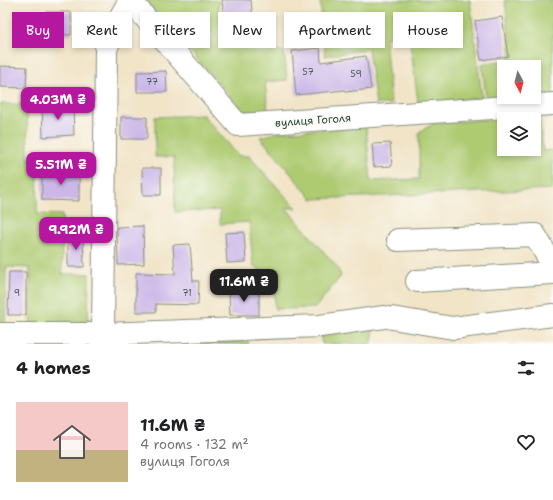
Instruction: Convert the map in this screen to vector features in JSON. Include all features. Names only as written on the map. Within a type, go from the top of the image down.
[{"type":"street","name":"вулиця Гоголя","points":[[103,334],[106,50],[114,28],[130,0],[238,125],[553,104]]},
{"type":"street","points":[[398,240],[535,235],[553,266]]},
{"type":"street","points":[[417,281],[553,273]]},
{"type":"street","points":[[0,334],[103,334],[320,326],[388,317],[453,328],[553,315]]},
{"type":"green space","points":[[145,0],[218,0],[219,12],[218,12],[218,48],[272,48],[284,52],[287,80],[265,82],[268,111],[244,112],[187,48],[210,48],[210,12],[156,12]]},
{"type":"green space","points":[[320,0],[470,0],[482,98],[418,102],[411,48],[463,48],[463,12],[393,12],[393,37],[385,38],[385,12],[321,12]]},
{"type":"green space","points":[[505,0],[552,0],[553,95],[541,96],[541,60],[505,60],[511,59]]},
{"type":"green space","points":[[385,38],[391,104],[376,104],[368,49],[325,56],[324,48],[385,48]]},
{"type":"green space","points":[[497,61],[497,97],[486,98],[482,64]]},
{"type":"green space","points":[[0,104],[27,104],[28,159],[38,159],[37,214],[62,215],[62,274],[89,274],[88,322],[30,323],[30,268],[6,267],[5,323],[0,323]]},
{"type":"green space","points":[[203,115],[239,156],[249,156],[296,208],[286,208],[337,267],[341,276],[315,308],[275,309],[274,280],[253,265],[249,222],[220,224],[220,210],[175,212],[174,157],[155,157],[155,117]]},
{"type":"green space","points":[[497,119],[497,156],[541,156],[541,134],[543,151],[553,150],[553,189],[312,199],[260,137],[280,132],[366,126],[371,181],[419,179],[419,132],[435,123]]},
{"type":"green space","points":[[374,327],[372,344],[322,344],[321,336]]},
{"type":"green space","points":[[248,341],[249,344],[186,344]]},
{"type":"building","points":[[222,0],[251,0],[252,12],[223,12]]},
{"type":"building","points":[[64,12],[71,12],[71,35],[64,35]]},
{"type":"building","points":[[502,17],[508,56],[481,60],[475,21]]},
{"type":"building","points":[[320,48],[321,62],[366,56],[371,89],[296,95],[292,51]]},
{"type":"building","points":[[0,66],[27,67],[26,88],[0,87]]},
{"type":"building","points":[[166,71],[167,92],[137,92],[137,72]]},
{"type":"building","points":[[73,106],[74,135],[43,137],[42,107]]},
{"type":"building","points":[[121,117],[147,117],[147,139],[121,139]]},
{"type":"building","points":[[390,143],[392,166],[374,167],[372,144]]},
{"type":"building","points":[[142,168],[161,168],[161,195],[143,195]]},
{"type":"building","points":[[42,172],[79,172],[79,201],[42,200]]},
{"type":"building","points":[[143,226],[144,264],[118,265],[117,227]]},
{"type":"building","points":[[244,232],[246,262],[227,263],[225,233]]},
{"type":"building","points":[[83,234],[84,267],[68,267],[68,235]]},
{"type":"building","points":[[190,244],[193,281],[199,281],[198,305],[156,304],[156,312],[136,312],[136,273],[175,274],[173,245]]},
{"type":"building","points":[[9,272],[26,272],[26,315],[8,315]]},
{"type":"building","points":[[259,291],[259,315],[230,315],[229,292]]}]
